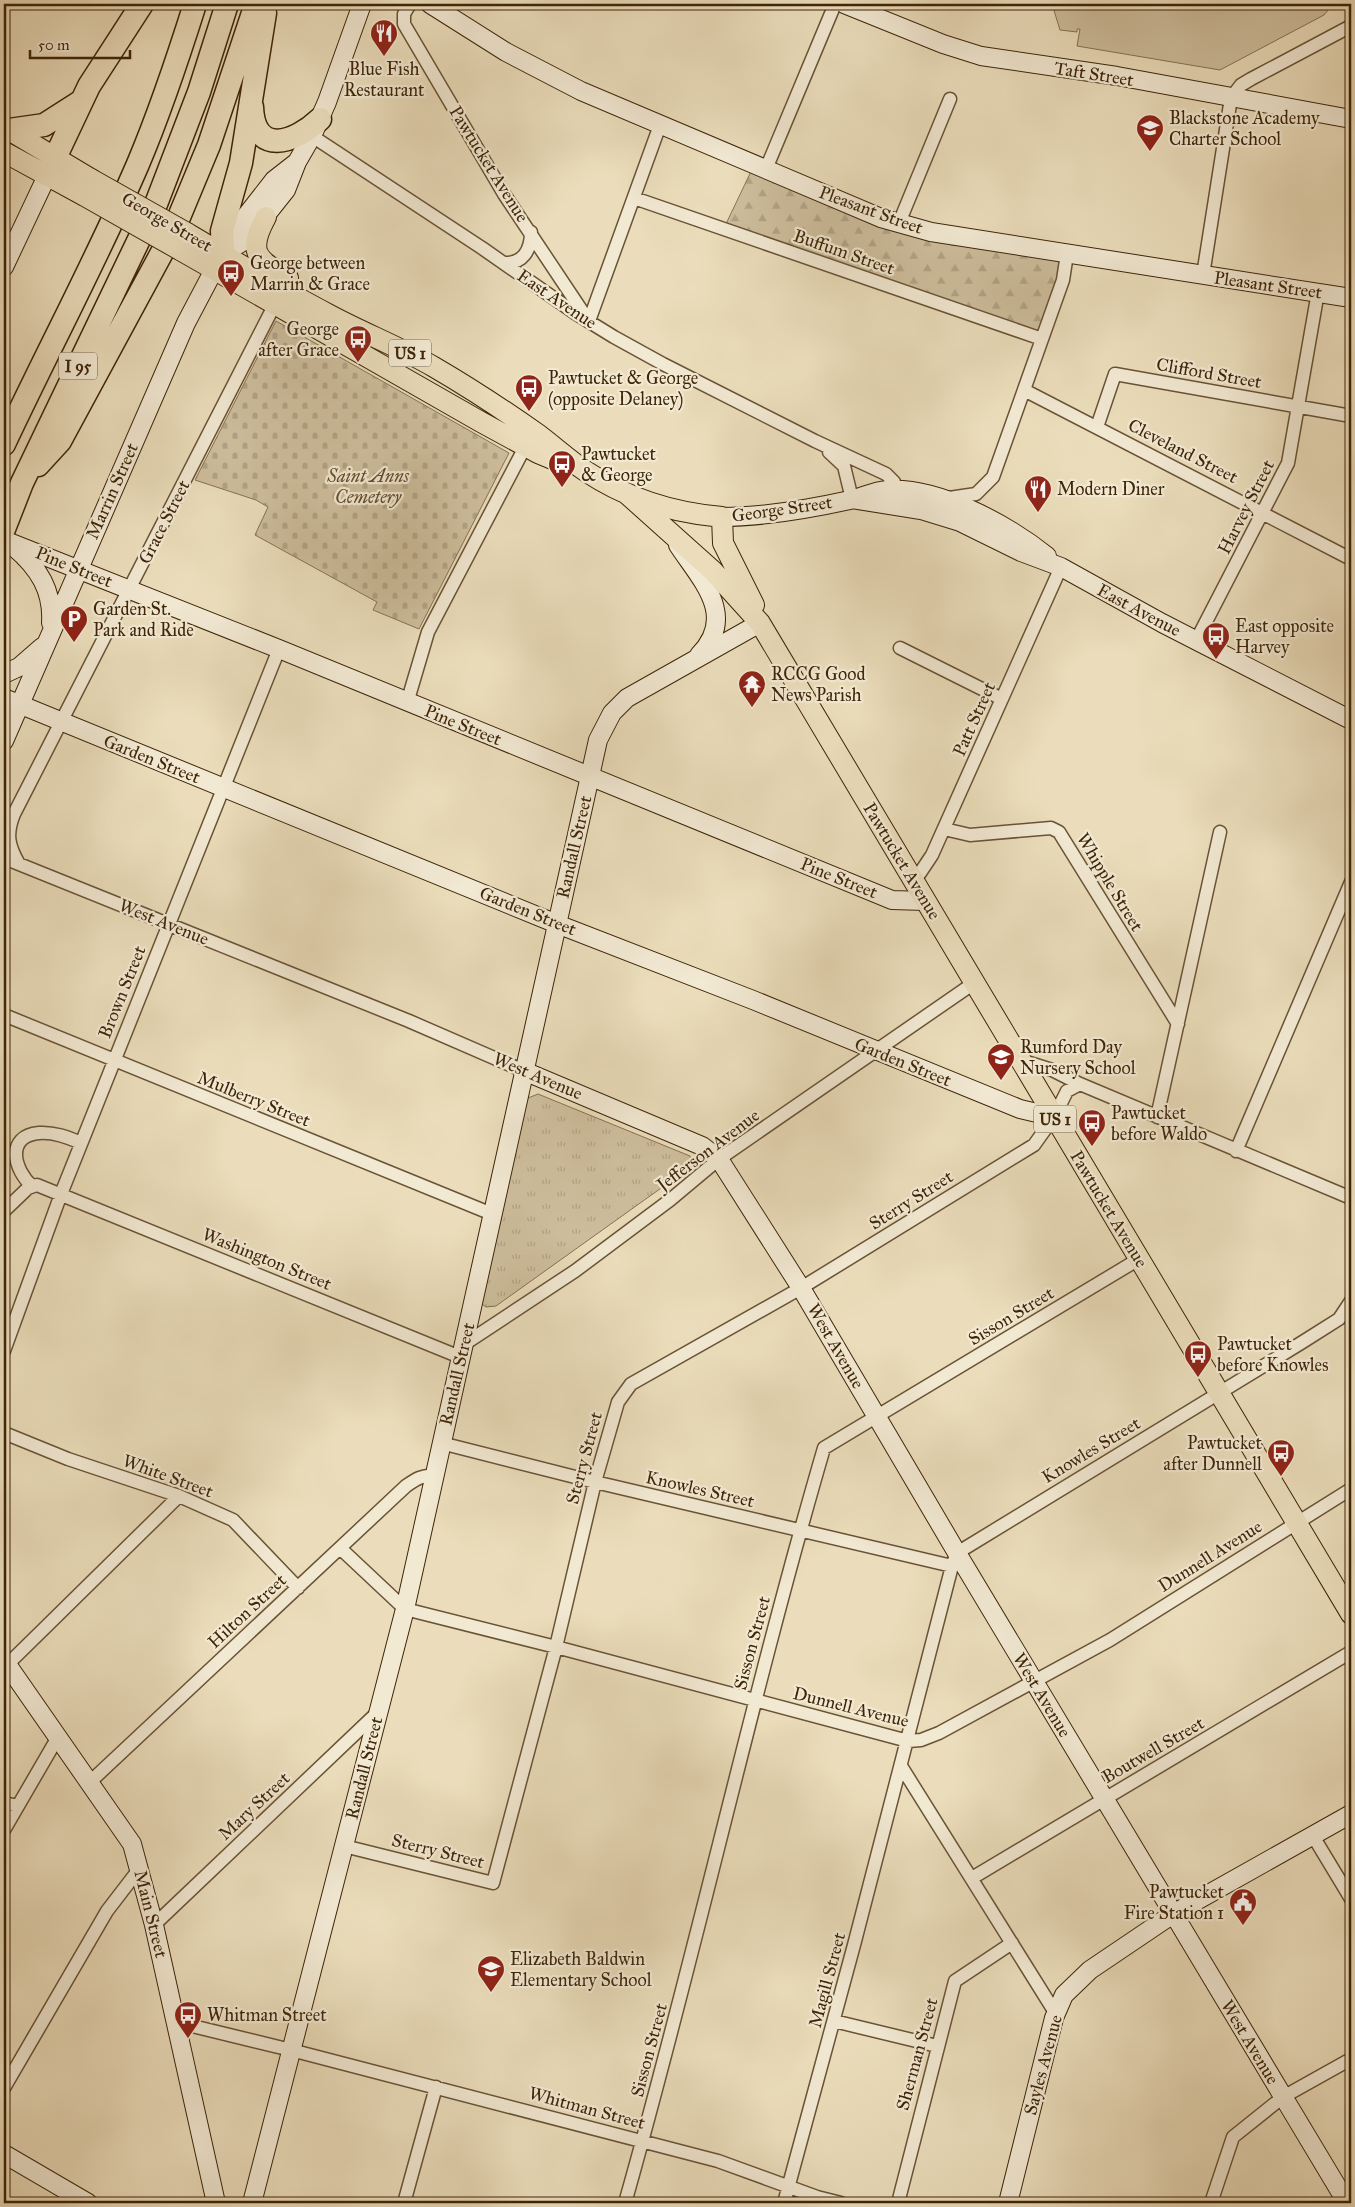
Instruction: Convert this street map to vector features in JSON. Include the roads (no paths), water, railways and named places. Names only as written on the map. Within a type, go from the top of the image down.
[{"type":"highway","points":[[51,167],[81,102],[142,4]]},
{"type":"highway","name":"I 95","points":[[4,444],[82,285],[138,162],[168,86],[195,4]]},
{"type":"highway","name":"I 95","points":[[5,536],[22,483],[156,204],[197,100],[227,4]]},
{"type":"highway","points":[[22,483],[60,441],[160,258],[209,145],[256,4]]},
{"type":"highway","points":[[219,262],[222,231],[238,178],[266,4]]},
{"type":"highway","points":[[252,98],[255,124],[262,135],[282,141],[296,137],[316,127]]},
{"type":"highway","points":[[6,129],[44,125],[81,102]]},
{"type":"main road","name":"George Street","points":[[6,129],[51,167],[219,262],[525,447],[586,471]]},
{"type":"main road","name":"George Street","points":[[4,152],[51,167]]},
{"type":"main road","points":[[266,217],[255,241],[255,247],[262,260],[404,350]]},
{"type":"main road","name":"George Street","points":[[278,297],[336,319],[404,350],[498,407],[586,471],[627,494],[672,510],[722,517]]},
{"type":"main road","name":"Pawtucket Avenue","points":[[627,494],[725,582],[760,623],[1351,1614]]},
{"type":"main road","name":"Pawtucket Avenue","points":[[722,517],[723,542],[728,557],[750,596],[760,623]]},
{"type":"street","points":[[219,262],[247,239],[286,190],[297,162],[316,127],[362,4]]},
{"type":"street","name":"Pawtucket Avenue","points":[[410,4],[404,14],[404,24],[504,194],[531,232],[588,321]]},
{"type":"street","name":"Pleasant Street","points":[[430,4],[506,52],[543,72],[660,125],[866,212],[899,223],[931,232],[1202,276],[1351,295]]},
{"type":"street","points":[[766,169],[835,4]]},
{"type":"street","name":"Taft Street","points":[[844,4],[936,42],[981,56],[1117,76],[1351,119]]},
{"type":"street","points":[[1202,276],[1231,98],[1242,85],[1251,79],[1351,26]]},
{"type":"street","points":[[899,223],[950,100]]},
{"type":"street","points":[[588,321],[660,125]]},
{"type":"street","name":"East Avenue","points":[[316,127],[504,263],[588,321],[650,357],[815,441],[886,474],[894,482],[895,498],[922,492],[960,522],[1021,552],[1061,567],[1196,641],[1351,720]]},
{"type":"street","points":[[219,262],[235,230],[267,188],[284,171],[297,162]]},
{"type":"street","points":[[4,267],[51,167]]},
{"type":"street","name":"Buffum Street","points":[[634,198],[1042,339]]},
{"type":"street","points":[[504,263],[512,263],[522,258],[529,246],[531,232]]},
{"type":"street","points":[[940,506],[976,494],[993,477],[1063,280],[1067,254]]},
{"type":"street","name":"Marrin Street","points":[[4,741],[12,701],[49,638],[178,341],[219,262]]},
{"type":"street","name":"Harvey Street","points":[[1196,641],[1288,463],[1318,292]]},
{"type":"street","name":"Grace Street","points":[[19,864],[12,848],[9,828],[61,721],[278,297]]},
{"type":"street","name":"Clifford Street","points":[[1097,427],[1115,374],[1351,416]]},
{"type":"street","name":"Cleveland Street","points":[[1024,390],[1351,559]]},
{"type":"street","name":"East Avenue","points":[[815,441],[832,453],[844,466],[852,500]]},
{"type":"street","points":[[408,703],[428,632],[525,447]]},
{"type":"street","name":"George Street","points":[[722,517],[750,516],[852,500],[874,492],[895,498]]},
{"type":"street","points":[[668,530],[710,592],[717,613],[715,632],[694,661]]},
{"type":"street","points":[[4,674],[28,660],[49,638],[51,604],[49,593],[40,575],[5,536]]},
{"type":"street","name":"Pine Street","points":[[5,536],[48,557],[279,649],[892,900],[925,901]]},
{"type":"street","name":"Patt Street","points":[[912,879],[920,873],[932,855],[1061,567]]},
{"type":"street","name":"Randall Street","points":[[252,2203],[404,1609],[601,731],[619,705],[638,692],[760,623]]},
{"type":"street","points":[[900,648],[1002,699]]},
{"type":"street","name":"Brown Street","points":[[4,1351],[61,1194],[113,1061],[279,649]]},
{"type":"street","name":"Garden Street","points":[[12,701],[557,924],[754,1000],[1020,1109],[1054,1117]]},
{"type":"street","name":"Whipple Street","points":[[944,829],[970,835],[1051,828],[1059,832],[1178,1024]]},
{"type":"street","points":[[1158,1117],[1220,832]]},
{"type":"street","name":"West Avenue","points":[[4,858],[409,1021],[702,1146],[719,1159],[802,1288],[876,1416],[954,1560],[1034,1681],[1346,2203]]},
{"type":"street","points":[[1236,1150],[1351,882]]},
{"type":"street","name":"Jefferson Avenue","points":[[462,1351],[575,1271],[670,1200],[719,1159],[974,982]]},
{"type":"street","name":"Mulberry Street","points":[[4,1015],[492,1214]]},
{"type":"street","points":[[1020,1060],[1052,1070],[1080,1084],[1351,1198]]},
{"type":"street","name":"Sterry Street","points":[[344,1846],[493,1883],[556,1647],[595,1482],[618,1402],[631,1384],[802,1288],[1034,1145],[1054,1117],[1067,1091],[1080,1084]]},
{"type":"street","points":[[32,1186],[18,1169],[15,1154],[18,1144],[25,1137],[38,1134],[61,1135],[81,1144]]},
{"type":"street","points":[[4,1211],[32,1186],[37,1185],[61,1194]]},
{"type":"street","name":"Washington Street","points":[[61,1194],[462,1351]]},
{"type":"street","name":"Sisson Street","points":[[625,2203],[669,2047],[754,1700],[824,1448],[1139,1259]]},
{"type":"street","name":"Knowles Street","points":[[441,1443],[595,1482],[800,1530],[954,1560],[1339,1319],[1351,1301]]},
{"type":"street","name":"White Street","points":[[4,1433],[68,1459],[179,1496],[233,1520],[298,1588]]},
{"type":"street","name":"Hilton Street","points":[[90,1782],[406,1486],[425,1475],[434,1476]]},
{"type":"street","name":"Dunnell Avenue","points":[[340,1548],[404,1609],[556,1647],[908,1741],[921,1740],[939,1733],[1110,1640],[1351,1489]]},
{"type":"street","points":[[5,1663],[179,1496]]},
{"type":"street","points":[[908,1741],[954,1560]]},
{"type":"street","name":"Boutwell Street","points":[[972,1878],[1351,1652]]},
{"type":"street","name":"Main Street","points":[[5,1663],[125,1831],[132,1844],[154,1925],[216,2203]]},
{"type":"street","name":"Mary Street","points":[[154,1925],[378,1712]]},
{"type":"street","points":[[4,1830],[58,1737]]},
{"type":"street","name":"Magill Street","points":[[784,2203],[790,2187],[908,1741]]},
{"type":"street","points":[[901,1766],[1056,2014]]},
{"type":"street","points":[[4,1803],[18,1806]]},
{"type":"street","name":"Sayles Avenue","points":[[1008,2203],[1056,2014],[1064,1996],[1090,1970],[1173,1914],[1351,1814]]},
{"type":"street","points":[[1313,1836],[1351,1899]]},
{"type":"street","points":[[4,2088],[107,1911],[140,1868]]},
{"type":"street","name":"Sherman Street","points":[[898,2203],[955,1980],[1012,1943]]},
{"type":"street","points":[[834,2020],[937,2046]]},
{"type":"street","name":"Whitman Street","points":[[176,2022],[436,2087],[718,2161],[817,2198],[840,2203]]},
{"type":"street","points":[[1210,2203],[1233,2137],[1283,2098],[1351,2059]]},
{"type":"street","points":[[404,2203],[436,2087]]},
{"type":"street","points":[[4,2154],[78,2201]]},
{"type":"place","name":"Blue Fish Restaurant","points":[[384,57]]},
{"type":"place","name":"Blackstone Academy Charter School","points":[[1150,152]]},
{"type":"place","name":"George between Marrin & Grace","points":[[231,297]]},
{"type":"place","name":"George after Grace","points":[[358,363]]},
{"type":"place","name":"Pawtucket & George (opposite Delaney)","points":[[529,412]]},
{"type":"place","name":"Pawtucket & George","points":[[562,488]]},
{"type":"place","name":"Modern Diner","points":[[1038,513]]},
{"type":"place","name":"Garden St. Park and Ride","points":[[74,643]]},
{"type":"place","name":"East opposite Harvey","points":[[1216,660]]},
{"type":"place","name":"RCCG Good News Parish","points":[[752,708]]},
{"type":"place","name":"Rumford Day Nursery School","points":[[1001,1081]]},
{"type":"place","name":"Pawtucket before Waldo","points":[[1092,1147]]},
{"type":"place","name":"Pawtucket before Knowles","points":[[1198,1378]]},
{"type":"place","name":"Pawtucket after Dunnell","points":[[1281,1477]]},
{"type":"place","name":"Pawtucket Fire Station 1","points":[[1243,1926]]},
{"type":"place","name":"Elizabeth Baldwin Elementary School","points":[[491,1993]]},
{"type":"place","name":"Whitman Street","points":[[188,2039]]},
{"type":"park label","name":"Saint Anns Cemetery","points":[[368,486]]}]
